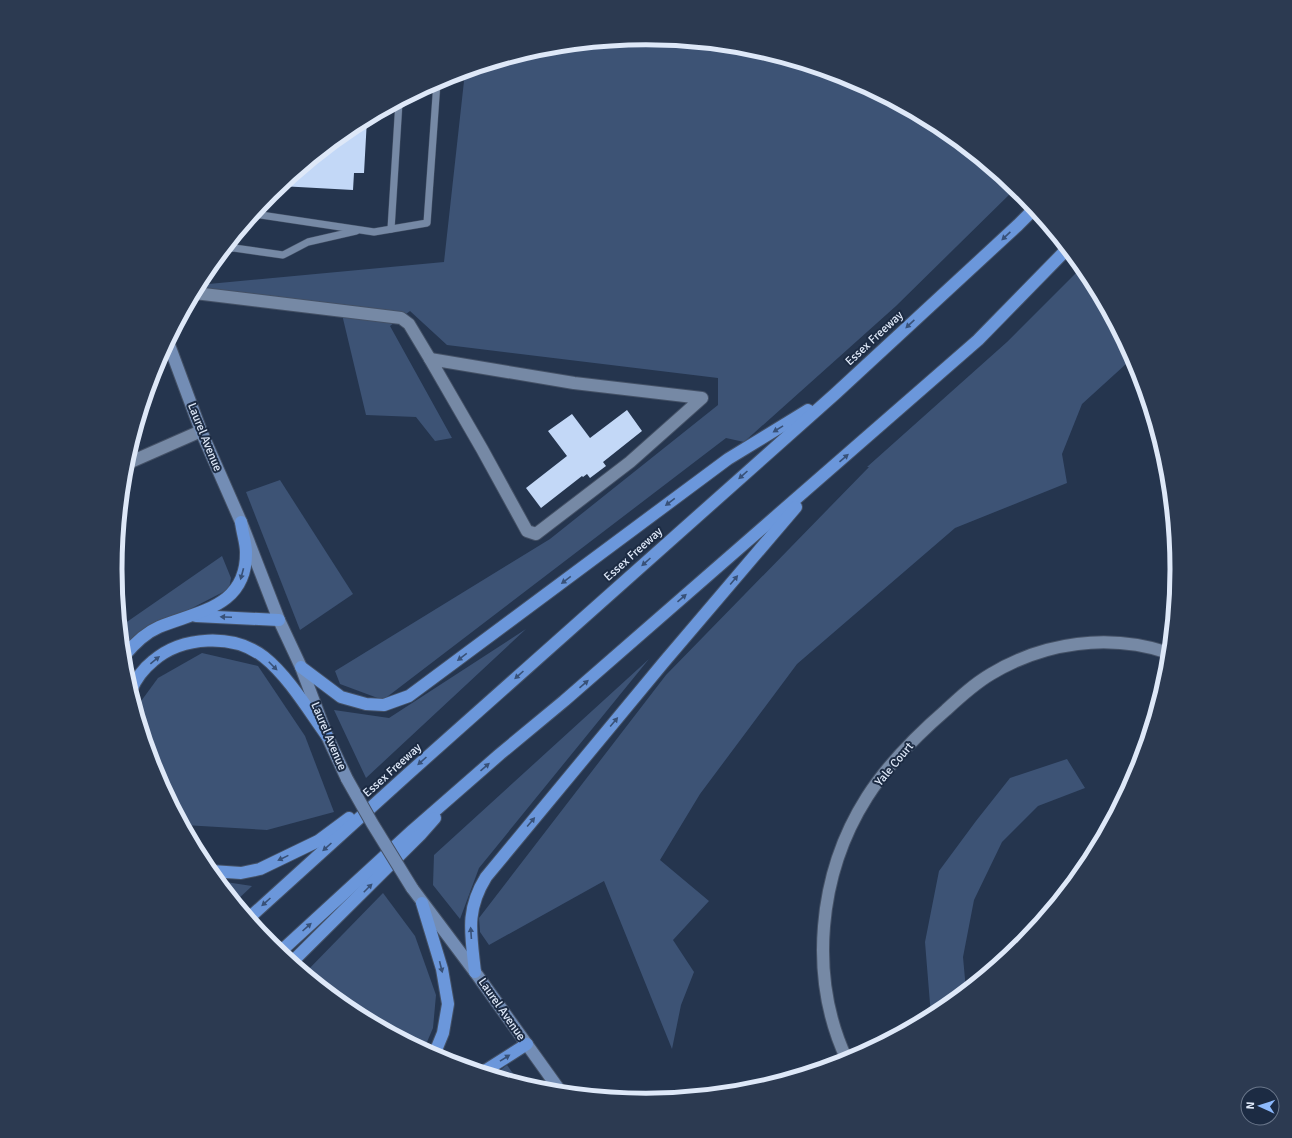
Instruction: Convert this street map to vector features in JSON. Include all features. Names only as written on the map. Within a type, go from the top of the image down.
[{"type":"highway","name":"Essex Freeway","points":[[253,915],[408,774],[835,394],[1030,213]]},
{"type":"highway","points":[[284,948],[465,784],[564,701],[978,340],[1064,252]]},
{"type":"highway","points":[[301,667],[342,697],[366,704],[384,705],[409,696],[728,459],[835,394]]},
{"type":"highway","points":[[476,972],[471,929],[472,914],[474,899],[478,889],[486,877],[664,662],[821,477]]},
{"type":"highway","points":[[129,651],[140,640],[158,628],[194,616],[229,598],[238,586],[242,576],[246,552],[241,522]]},
{"type":"highway","points":[[194,616],[279,620]]},
{"type":"highway","points":[[135,682],[153,661],[175,647],[188,643],[214,640],[236,644],[264,657],[283,676],[327,736]]},
{"type":"highway","points":[[218,871],[241,873],[260,869],[318,841],[408,774]]},
{"type":"highway","points":[[296,958],[420,835],[465,784]]},
{"type":"highway","points":[[422,903],[442,969],[448,1004],[443,1033],[436,1049]]},
{"type":"highway","points":[[489,1068],[527,1044]]},
{"type":"main road","name":"Laurel Avenue","points":[[171,349],[202,431],[241,522],[279,620],[301,667],[327,736],[347,779],[372,823],[422,903],[476,972],[556,1085]]},
{"type":"street","points":[[201,293],[401,318],[409,324],[430,359],[527,531],[536,534],[630,462],[702,398],[574,382],[430,359]]},
{"type":"street","points":[[133,461],[202,431]]},
{"type":"street","name":"Yale Court","points":[[844,1054],[834,1026],[827,997],[823,938],[826,908],[832,879],[846,837],[867,798],[884,773],[923,730],[972,687],[1009,664],[1029,655],[1066,646],[1093,642],[1115,642],[1137,645],[1163,652]]},
{"type":"lane","points":[[260,215],[374,232],[427,223],[437,89]]},
{"type":"lane","points":[[391,229],[399,107]]},
{"type":"lane","points":[[232,247],[283,255],[308,242],[359,230]]},
{"type":"shaded area","points":[[646,45],[714,49],[782,63],[814,73],[847,85],[908,115],[965,153],[1011,193],[896,306],[744,442],[726,438],[383,700],[340,684],[335,671],[550,539],[718,405],[718,378],[447,345],[410,311],[390,326],[452,438],[435,441],[416,417],[366,415],[340,306],[202,291],[206,284],[444,262],[464,78],[510,63],[578,49]]},
{"type":"shaded area","points":[[1077,272],[1100,307],[1130,368],[1126,364],[1082,404],[1062,454],[1067,483],[955,528],[797,664],[700,794],[660,860],[709,901],[673,940],[694,972],[681,1005],[672,1049],[604,881],[489,945],[480,932],[479,918],[666,675],[869,467],[867,467],[1007,342]]},
{"type":"shaded area","points":[[280,480],[353,594],[300,630],[246,492]]},
{"type":"shaded area","points":[[222,556],[231,578],[229,589],[127,643],[125,623]]},
{"type":"shaded area","points":[[526,629],[366,778],[334,710],[389,718]]},
{"type":"shaded area","points":[[202,653],[258,666],[305,736],[334,812],[267,830],[189,825],[162,770],[140,703],[158,678]]},
{"type":"shaded area","points":[[649,659],[479,868],[460,919],[433,885],[434,855]]},
{"type":"shaded area","points":[[1067,759],[1085,788],[1038,806],[1002,842],[974,900],[963,957],[966,985],[930,1009],[925,942],[939,871],[1010,778]]},
{"type":"shaded area","points":[[226,882],[252,886],[239,898]]},
{"type":"shaded area","points":[[383,893],[415,936],[436,995],[433,1028],[426,1044],[384,1023],[355,1005],[309,969]]},
{"type":"shaded area","points":[[507,1065],[515,1076],[510,1075],[499,1071]]},
{"type":"building","points":[[367,126],[364,173],[354,173],[353,190],[288,186],[327,153]]},
{"type":"building","points":[[627,410],[642,431],[603,462],[606,466],[590,478],[587,474],[583,477],[582,476],[541,508],[526,488],[567,456],[548,431],[572,414],[590,438]]}]
